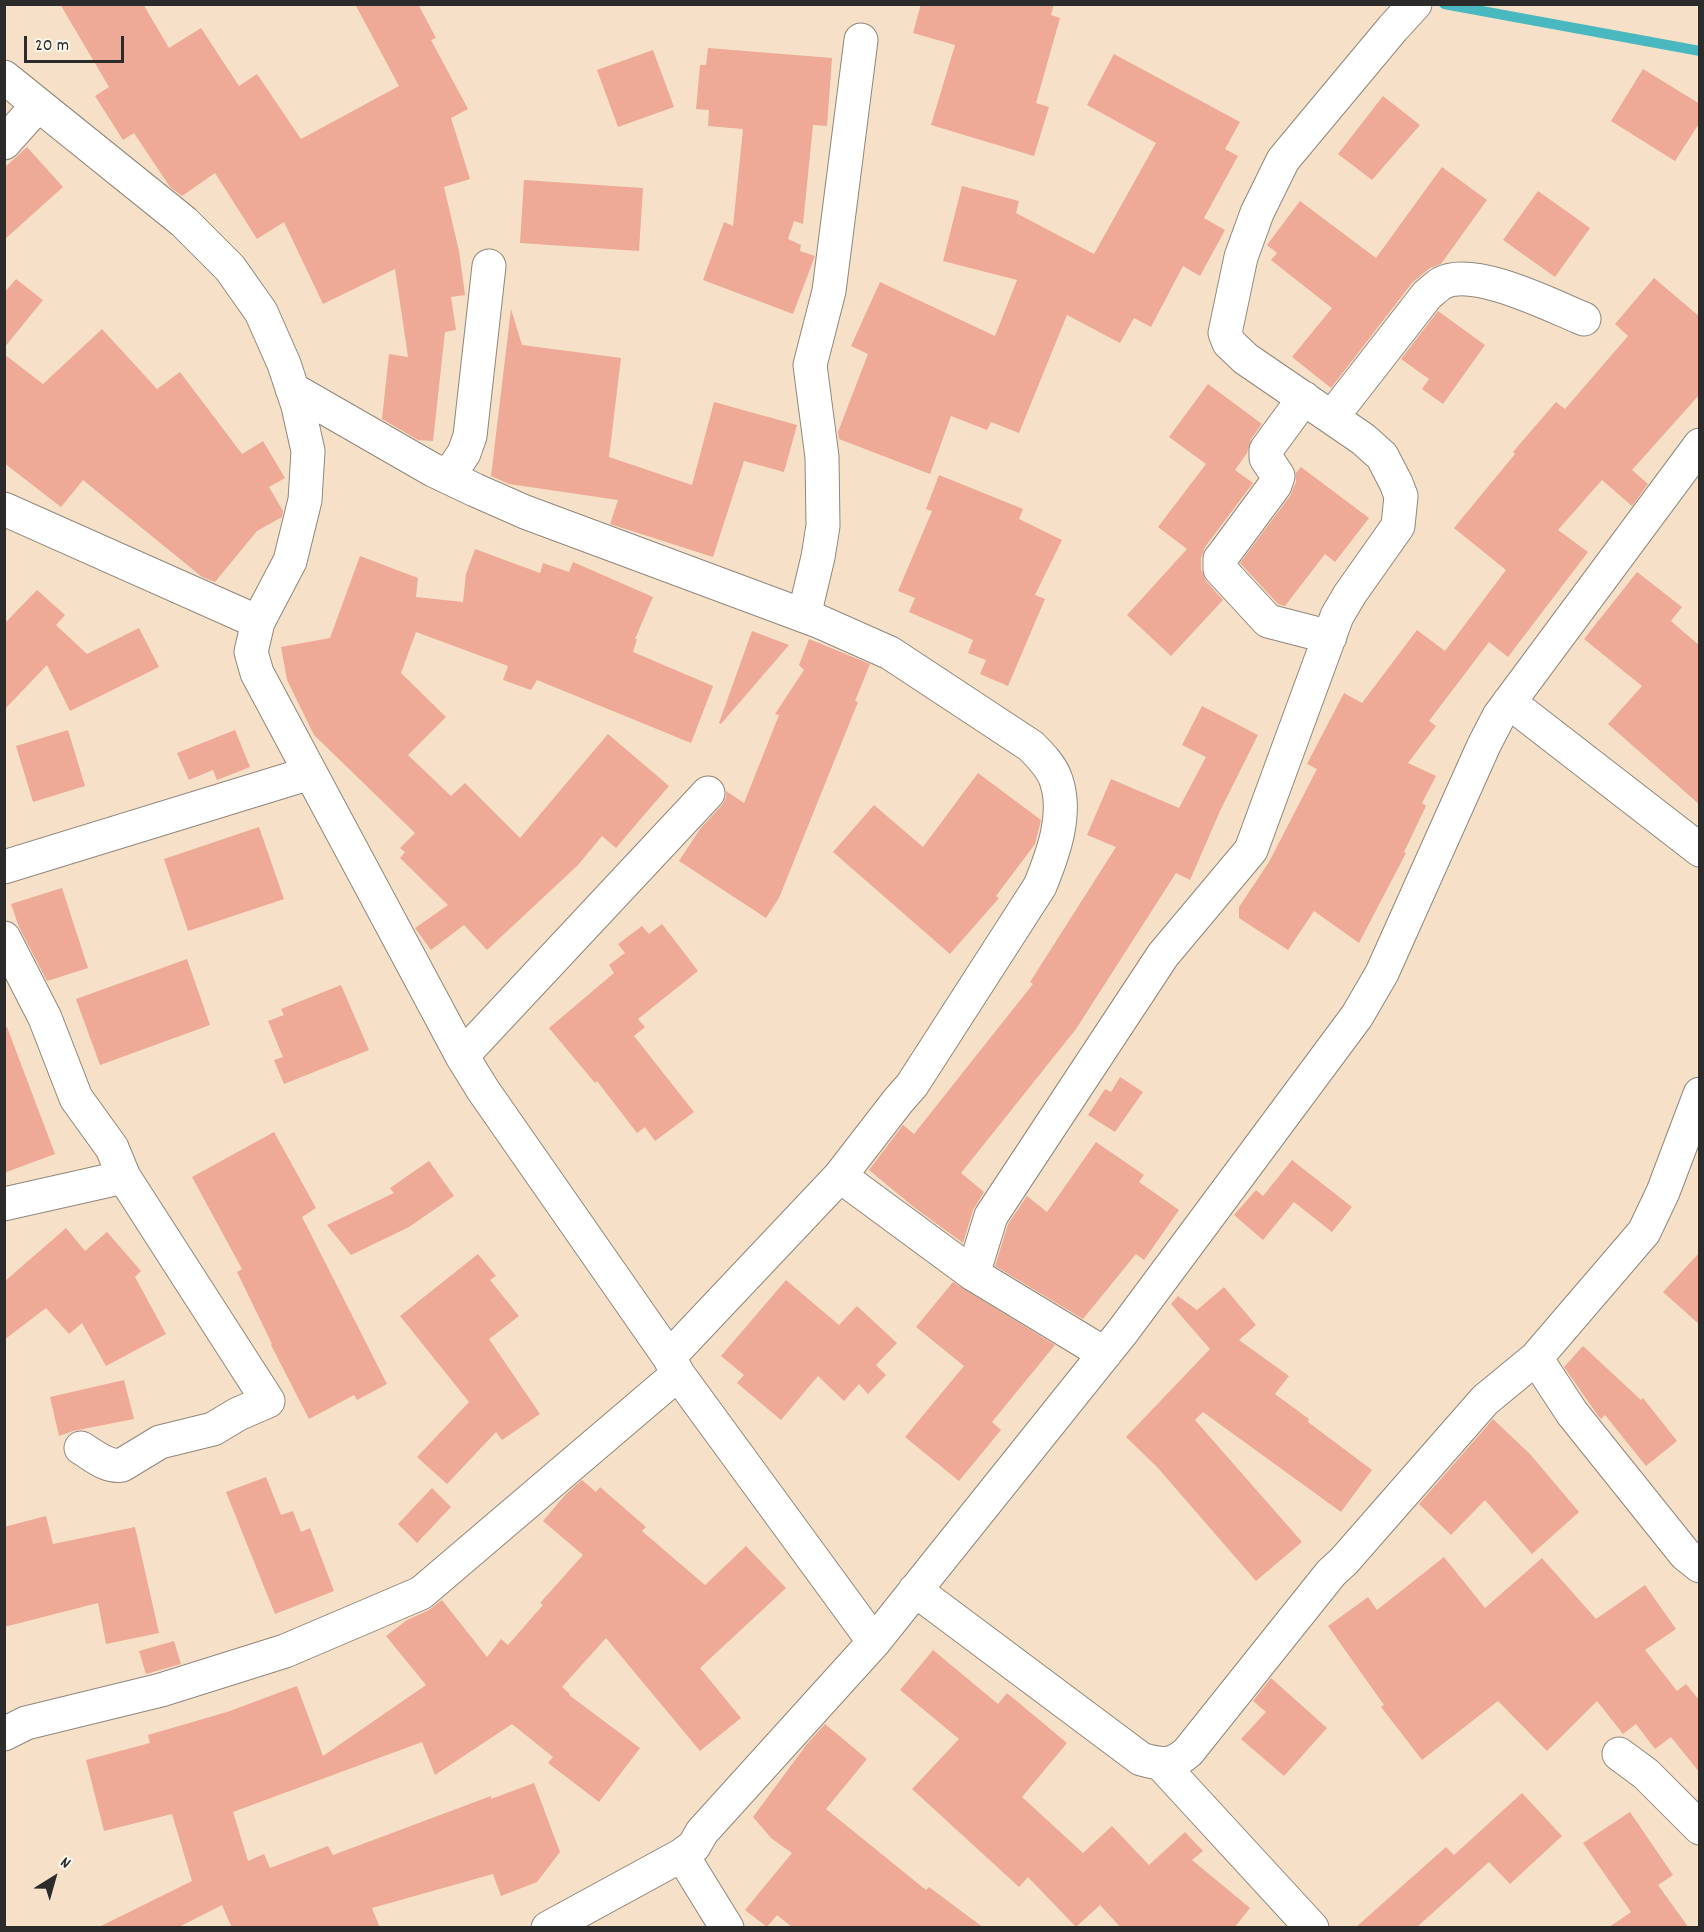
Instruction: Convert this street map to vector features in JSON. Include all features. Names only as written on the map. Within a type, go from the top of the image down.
[{"type":"street","points":[[973,1274],[991,1216],[1163,955],[1251,850],[1337,616],[1398,526],[1401,496],[1382,456],[1363,439],[1246,359],[1228,343],[1225,333],[1241,257],[1257,213],[1284,160],[1414,4]]},
{"type":"street","points":[[804,616],[823,526],[822,457],[810,365],[829,291],[861,40]]},
{"type":"street","points":[[4,77],[184,222],[230,268],[261,312],[284,364],[308,451],[305,500],[290,561],[258,622],[251,652],[257,673],[462,1056],[483,1090],[674,1366],[874,1642]]},
{"type":"street","points":[[4,143],[38,105]]},
{"type":"street","points":[[448,477],[464,453],[470,436],[489,266]]},
{"type":"street","points":[[1332,417],[1427,295],[1443,283],[1459,280],[1505,286],[1584,320]]},
{"type":"street","points":[[4,1734],[26,1723],[160,1690],[285,1651],[421,1593],[674,1366],[840,1176],[912,1085],[1040,885],[1055,843],[1060,796],[1056,778],[1042,757],[1031,746],[890,653],[804,616],[670,564],[525,512],[448,477],[292,389]]},
{"type":"street","points":[[1304,398],[1266,450],[1266,458],[1278,476],[1275,485],[1220,559],[1220,569],[1268,621],[1330,637]]},
{"type":"street","points":[[548,1928],[682,1855],[694,1846],[702,1832],[874,1642],[1105,1354],[1357,1016],[1382,973],[1484,745],[1509,702],[1700,445]]},
{"type":"street","points":[[4,509],[258,622]]},
{"type":"street","points":[[1509,702],[1700,850]]},
{"type":"street","points":[[4,867],[310,772]]},
{"type":"street","points":[[462,1056],[708,793]]},
{"type":"street","points":[[4,938],[45,1018],[76,1098],[112,1148],[124,1177],[268,1401],[238,1414],[213,1429],[160,1442],[122,1465],[105,1463],[81,1448]]},
{"type":"street","points":[[915,1590],[1141,1759],[1162,1765],[1178,1761],[1188,1752],[1331,1572],[1344,1561],[1485,1400],[1536,1358],[1644,1232],[1663,1192],[1700,1094]]},
{"type":"street","points":[[840,1176],[973,1274],[1105,1354]]},
{"type":"street","points":[[4,1204],[124,1177]]},
{"type":"street","points":[[1536,1358],[1572,1413],[1684,1554],[1700,1566]]},
{"type":"street","points":[[1619,1754],[1646,1774],[1700,1828]]},
{"type":"street","points":[[1162,1765],[1312,1928]]},
{"type":"street","points":[[682,1855],[727,1928]]},
{"type":"building","points":[[60,4],[143,4],[169,48],[201,28],[239,86],[257,74],[301,139],[399,86],[355,4],[418,4],[436,38],[431,40],[468,109],[451,118],[470,179],[444,187],[459,251],[465,295],[451,297],[456,330],[445,332],[433,441],[418,440],[382,419],[389,354],[408,357],[395,269],[323,304],[284,222],[257,239],[215,173],[182,196],[170,187],[134,133],[123,140],[95,96],[109,87]]},
{"type":"building","points":[[921,4],[1054,4],[1051,15],[1060,18],[1036,103],[1049,107],[1034,156],[931,125],[955,45],[913,33]]},
{"type":"building","points":[[708,48],[832,58],[827,126],[813,125],[803,224],[794,221],[788,239],[801,245],[800,251],[815,256],[793,314],[703,280],[724,222],[733,226],[743,129],[708,126],[709,110],[696,109],[700,65],[706,65]]},
{"type":"building","points":[[653,50],[674,107],[618,127],[597,70]]},
{"type":"building","points":[[1114,54],[1240,122],[1225,149],[1238,156],[1204,218],[1225,230],[1200,276],[1183,266],[1151,327],[1134,318],[1120,343],[1067,315],[1019,433],[991,422],[987,430],[951,416],[930,474],[839,439],[838,432],[868,354],[851,346],[880,282],[995,336],[1017,280],[943,261],[962,186],[1019,201],[1016,213],[1094,254],[1156,143],[1087,105]]},
{"type":"building","points":[[1643,69],[1700,104],[1700,122],[1675,161],[1611,121]]},
{"type":"building","points":[[1383,96],[1420,125],[1372,180],[1338,154]]},
{"type":"building","points":[[27,147],[63,187],[4,240],[4,168]]},
{"type":"building","points":[[1442,167],[1487,200],[1441,264],[1430,268],[1412,283],[1331,388],[1292,357],[1332,308],[1271,260],[1277,253],[1267,245],[1300,201],[1376,258]]},
{"type":"building","points":[[524,180],[643,188],[639,251],[520,243]]},
{"type":"building","points":[[1538,191],[1590,228],[1555,277],[1503,240]]},
{"type":"building","points":[[1654,278],[1700,317],[1700,394],[1632,470],[1648,484],[1632,506],[1602,480],[1558,530],[1588,552],[1508,657],[1489,642],[1429,721],[1436,726],[1408,763],[1436,776],[1422,803],[1426,806],[1404,852],[1406,853],[1359,943],[1314,911],[1288,950],[1239,918],[1239,907],[1269,862],[1317,769],[1307,764],[1344,693],[1362,703],[1417,630],[1445,651],[1506,570],[1454,528],[1515,454],[1513,452],[1556,402],[1565,409],[1628,336],[1615,324]]},
{"type":"building","points":[[16,279],[43,300],[4,348],[4,293]]},
{"type":"building","points":[[511,309],[522,345],[621,358],[609,457],[692,485],[714,402],[797,425],[784,472],[744,461],[713,557],[610,524],[618,500],[509,484],[491,476]]},
{"type":"building","points":[[1438,311],[1485,345],[1443,404],[1422,389],[1429,379],[1401,359]]},
{"type":"building","points":[[102,329],[157,389],[180,372],[242,454],[263,441],[285,478],[269,487],[283,511],[282,517],[257,531],[215,582],[202,577],[83,480],[61,507],[4,463],[4,354],[43,384]]},
{"type":"building","points":[[1208,384],[1262,424],[1251,439],[1247,453],[1235,470],[1253,483],[1205,547],[1201,558],[1201,569],[1206,581],[1223,600],[1171,656],[1127,615],[1187,549],[1158,527],[1206,464],[1169,437]]},
{"type":"building","points":[[1301,467],[1369,518],[1335,562],[1325,554],[1285,606],[1278,604],[1240,563],[1290,496],[1296,482],[1296,473]]},
{"type":"building","points":[[939,475],[1023,509],[1019,519],[1062,540],[1035,595],[1045,599],[1008,686],[980,674],[986,660],[968,653],[973,640],[909,612],[915,598],[898,591],[932,511],[926,509]]},
{"type":"building","points":[[475,549],[540,573],[543,563],[569,572],[573,562],[653,597],[635,639],[637,639],[633,652],[713,686],[691,743],[537,680],[531,690],[503,680],[508,666],[416,632],[401,673],[446,717],[408,755],[451,796],[465,783],[520,838],[608,734],[669,786],[616,848],[602,836],[578,865],[487,950],[464,925],[431,950],[415,928],[448,905],[400,858],[405,852],[400,848],[415,833],[314,735],[287,680],[281,647],[330,638],[360,556],[418,578],[416,597],[463,602],[466,574]]},
{"type":"building","points":[[1637,572],[1682,607],[1671,621],[1700,646],[1700,805],[1608,724],[1642,686],[1584,639]]},
{"type":"building","points":[[37,590],[65,615],[56,625],[87,654],[139,628],[159,667],[70,711],[47,665],[4,710],[4,624]]},
{"type":"building","points":[[752,631],[789,645],[721,724],[719,723]]},
{"type":"building","points":[[809,639],[870,664],[855,701],[858,702],[779,898],[766,918],[679,861],[700,829],[722,805],[726,798],[726,791],[744,803],[779,715],[775,714],[804,670],[799,665]]},
{"type":"building","points":[[1202,706],[1258,735],[1220,811],[1190,880],[1176,873],[1076,1029],[961,1173],[984,1192],[973,1210],[963,1243],[869,1170],[903,1125],[914,1134],[1033,984],[1030,982],[1116,847],[1087,835],[1111,779],[1179,808],[1206,757],[1182,745]]},
{"type":"building","points":[[68,730],[85,786],[33,802],[16,746]]},
{"type":"building","points":[[235,730],[250,767],[217,780],[213,770],[189,780],[177,753]]},
{"type":"building","points":[[978,773],[1041,820],[1035,844],[996,896],[999,898],[950,954],[833,852],[874,805],[923,847]]},
{"type":"building","points":[[259,827],[284,899],[188,931],[164,859]]},
{"type":"building","points":[[62,888],[88,968],[47,981],[19,927],[11,904]]},
{"type":"building","points":[[662,924],[698,971],[638,1019],[645,1027],[634,1036],[694,1112],[655,1141],[645,1127],[637,1133],[597,1081],[595,1083],[549,1028],[614,973],[609,965],[625,953],[618,944],[642,926],[649,934]]},
{"type":"building","points":[[187,959],[210,1025],[100,1065],[76,999]]},
{"type":"building","points":[[341,985],[369,1050],[284,1084],[274,1060],[283,1057],[268,1021],[284,1015],[281,1009]]},
{"type":"building","points":[[4,1027],[7,1027],[55,1154],[4,1173]]},
{"type":"building","points":[[1120,1077],[1143,1092],[1115,1132],[1088,1115],[1105,1089],[1111,1092]]},
{"type":"building","points":[[274,1132],[316,1208],[302,1217],[387,1384],[357,1400],[354,1395],[309,1419],[237,1272],[242,1269],[192,1177]]},
{"type":"building","points":[[1096,1142],[1144,1175],[1139,1182],[1179,1210],[1144,1260],[1136,1254],[1083,1319],[995,1266],[1008,1224],[1027,1196],[1047,1212]]},
{"type":"building","points":[[1292,1160],[1352,1207],[1332,1232],[1294,1202],[1263,1240],[1234,1215],[1256,1190],[1263,1196]]},
{"type":"building","points":[[429,1161],[454,1196],[409,1227],[351,1255],[327,1225],[394,1193],[390,1188]]},
{"type":"building","points":[[66,1228],[85,1251],[107,1232],[141,1271],[135,1277],[166,1334],[106,1366],[82,1323],[69,1334],[46,1308],[4,1340],[4,1282]]},
{"type":"building","points":[[1700,1252],[1700,1325],[1663,1292]]},
{"type":"building","points":[[478,1254],[496,1276],[490,1280],[519,1316],[489,1339],[540,1414],[502,1440],[496,1432],[447,1484],[417,1457],[469,1402],[400,1316]]},
{"type":"building","points":[[786,1280],[839,1325],[857,1306],[897,1343],[876,1365],[886,1375],[868,1394],[859,1384],[844,1401],[818,1376],[781,1420],[737,1383],[744,1375],[721,1356]]},
{"type":"building","points":[[953,1282],[1055,1345],[992,1422],[1001,1430],[959,1481],[905,1437],[964,1366],[916,1327]]},
{"type":"building","points":[[1224,1287],[1256,1325],[1239,1340],[1289,1376],[1275,1394],[1372,1470],[1341,1512],[1203,1412],[1195,1420],[1302,1542],[1256,1581],[1157,1467],[1126,1437],[1210,1349],[1171,1304],[1178,1296],[1197,1310]]},
{"type":"building","points":[[1583,1346],[1641,1400],[1643,1398],[1677,1441],[1646,1466],[1605,1415],[1601,1419],[1599,1417],[1564,1367]]},
{"type":"building","points":[[124,1380],[134,1419],[59,1436],[50,1397]]},
{"type":"building","points":[[1493,1419],[1530,1454],[1579,1512],[1532,1554],[1485,1500],[1451,1535],[1419,1504]]},
{"type":"building","points":[[266,1477],[281,1515],[293,1511],[301,1532],[310,1528],[334,1591],[275,1614],[226,1492]]},
{"type":"building","points":[[582,1480],[596,1492],[600,1487],[646,1527],[642,1531],[705,1585],[746,1546],[786,1588],[700,1668],[741,1718],[700,1751],[606,1638],[562,1687],[569,1695],[640,1748],[599,1802],[548,1763],[553,1757],[512,1724],[435,1775],[422,1742],[233,1812],[248,1861],[264,1854],[270,1868],[328,1846],[333,1855],[491,1796],[491,1799],[534,1783],[560,1852],[537,1882],[501,1896],[493,1874],[372,1908],[380,1928],[232,1928],[222,1905],[177,1928],[97,1928],[192,1881],[172,1814],[104,1831],[86,1760],[150,1743],[148,1735],[227,1712],[297,1686],[323,1756],[426,1685],[386,1636],[407,1620],[429,1610],[442,1600],[487,1657],[501,1639],[508,1645],[543,1605],[540,1603],[583,1555],[543,1521],[566,1494]]},
{"type":"building","points":[[432,1488],[451,1507],[417,1543],[398,1524]]},
{"type":"building","points":[[46,1516],[53,1544],[135,1527],[159,1633],[106,1644],[98,1603],[4,1627],[4,1527]]},
{"type":"building","points":[[1444,1557],[1485,1608],[1542,1558],[1596,1619],[1645,1585],[1676,1629],[1645,1650],[1677,1691],[1686,1684],[1700,1701],[1700,1773],[1671,1737],[1655,1749],[1636,1724],[1623,1734],[1597,1701],[1547,1751],[1498,1701],[1422,1760],[1381,1707],[1384,1705],[1328,1626],[1368,1597],[1377,1610]]},
{"type":"building","points":[[174,1641],[181,1664],[146,1674],[139,1651]]},
{"type":"building","points":[[933,1650],[998,1704],[1007,1693],[1067,1743],[1022,1797],[1083,1853],[1112,1826],[1149,1865],[1185,1832],[1203,1851],[1192,1860],[1250,1908],[1234,1928],[1121,1928],[1100,1905],[1076,1927],[1028,1877],[1019,1887],[912,1789],[959,1739],[900,1690]]},
{"type":"building","points":[[1271,1678],[1327,1728],[1284,1776],[1241,1739],[1266,1712],[1253,1701]]},
{"type":"building","points":[[825,1724],[867,1759],[826,1809],[926,1890],[929,1887],[984,1928],[793,1928],[777,1915],[767,1927],[745,1910],[792,1853],[771,1838],[753,1817],[807,1744]]},
{"type":"building","points":[[1522,1793],[1562,1836],[1510,1884],[1489,1862],[1416,1928],[1355,1928],[1446,1847],[1454,1855]]},
{"type":"building","points":[[1630,1812],[1673,1875],[1658,1885],[1689,1928],[1608,1928],[1631,1912],[1583,1843]]},
{"type":"waterway","points":[[1444,4],[1700,51]]}]
